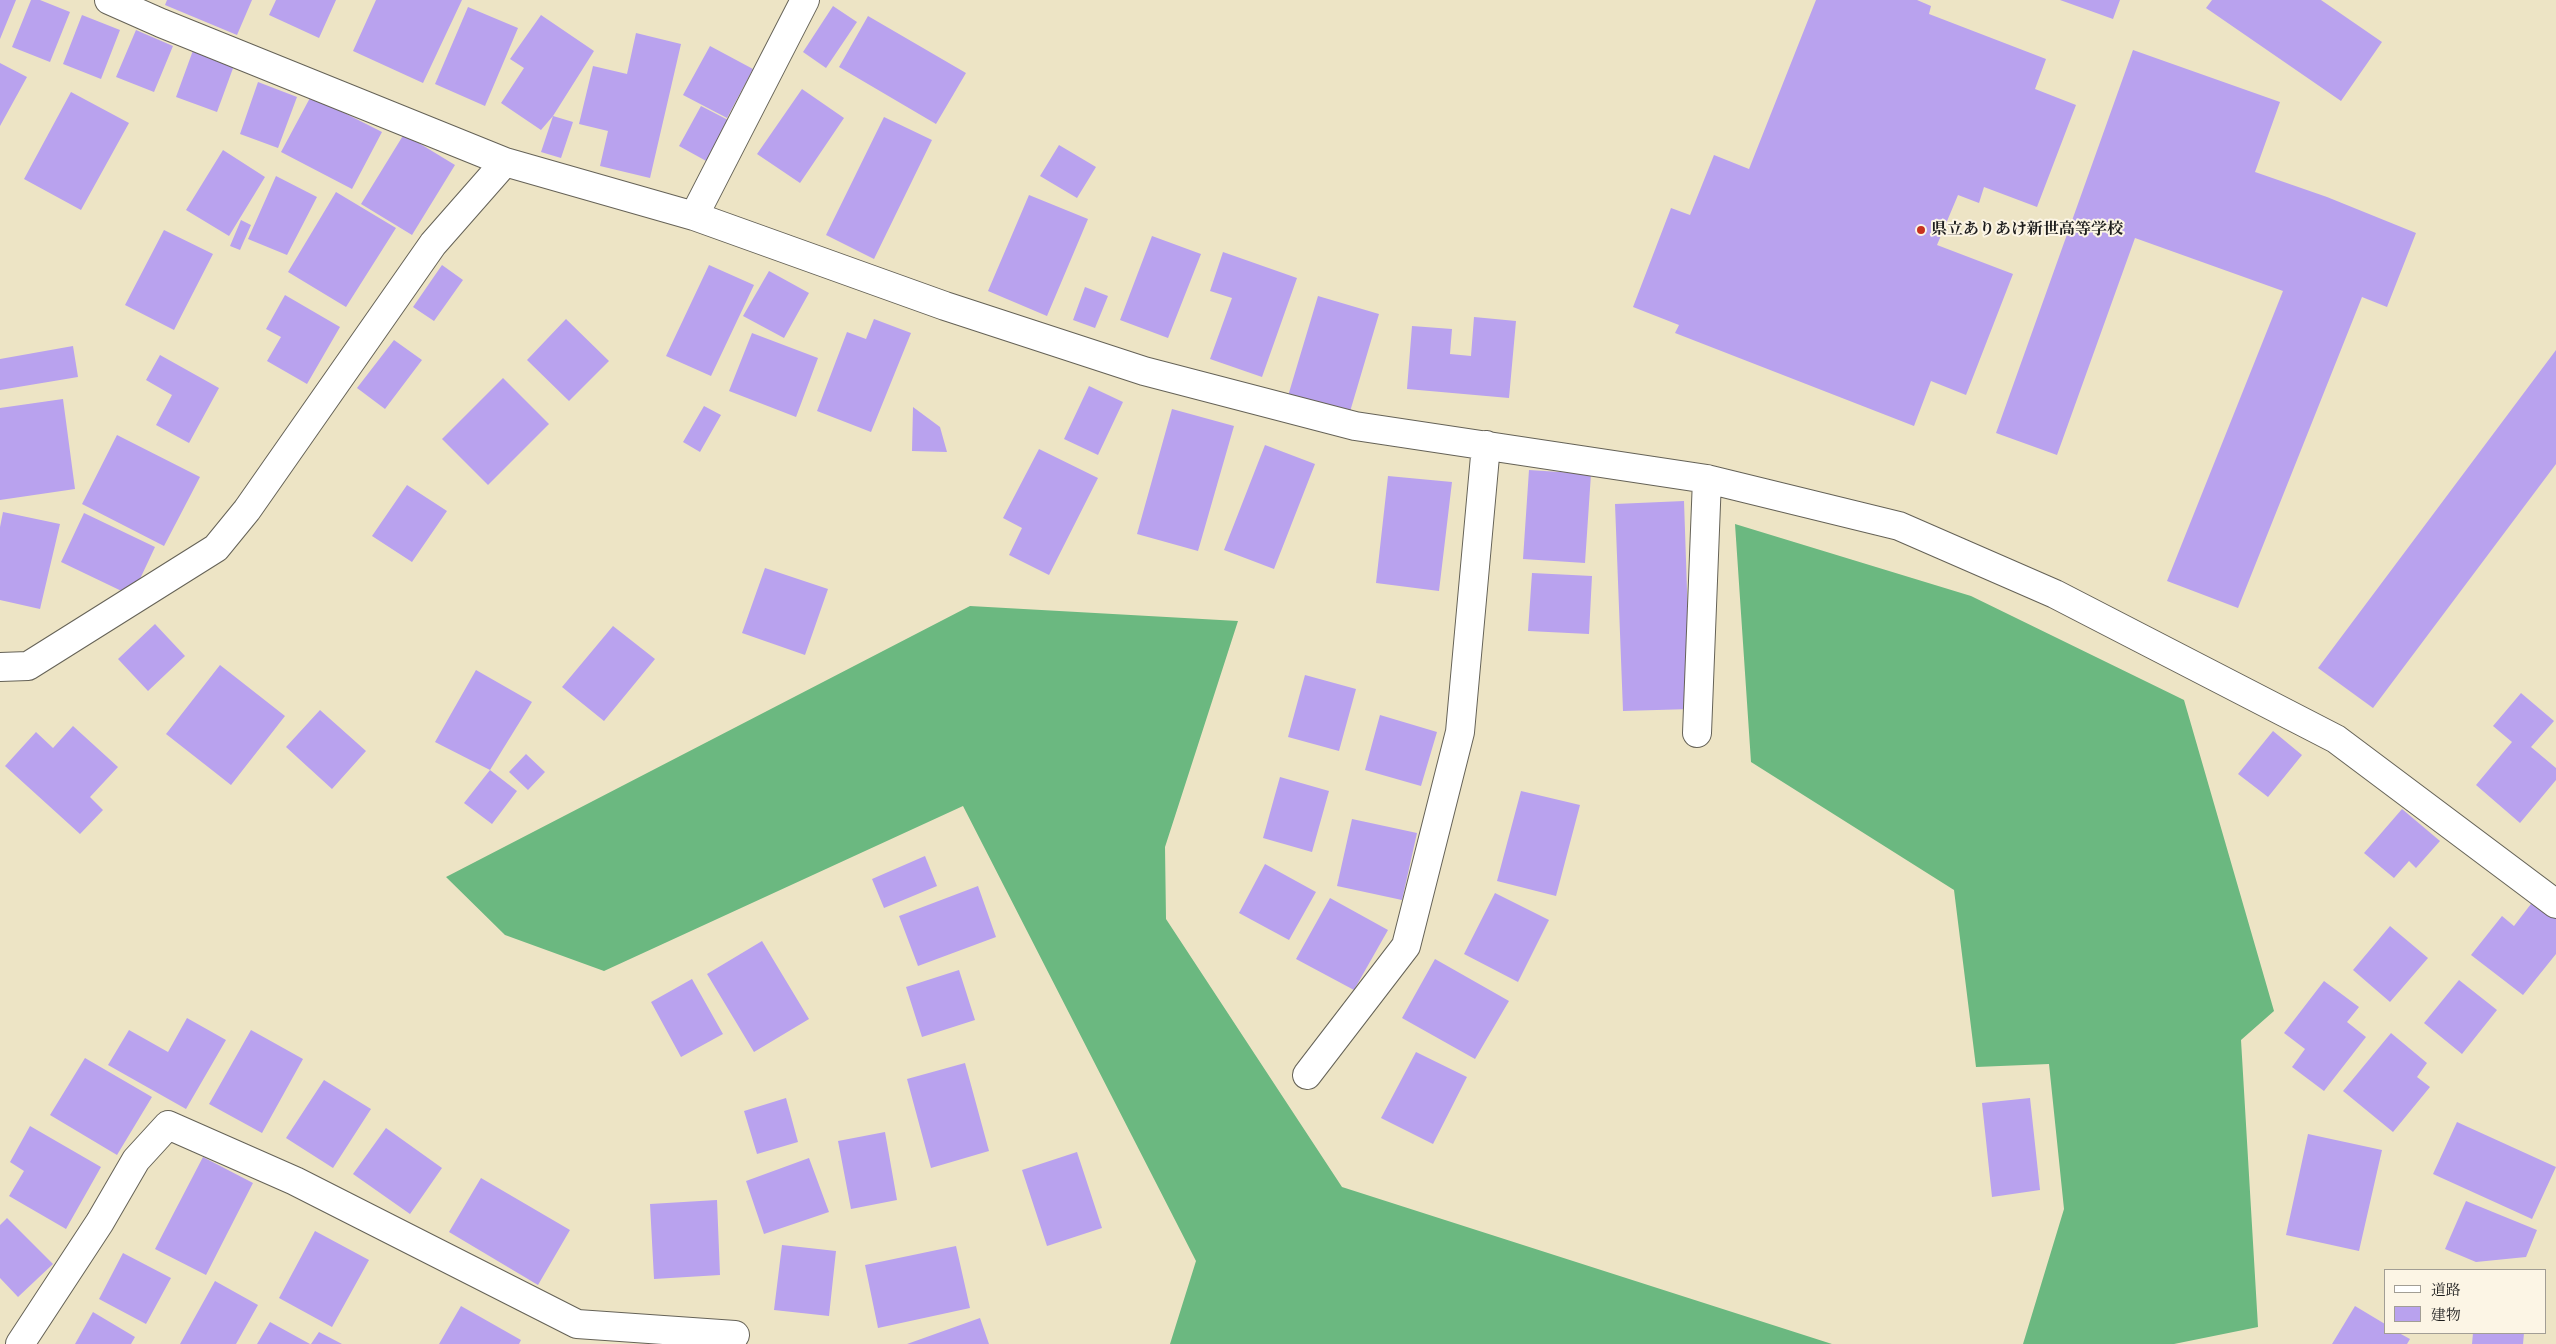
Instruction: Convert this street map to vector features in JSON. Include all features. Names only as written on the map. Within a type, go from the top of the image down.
[{"type":"street","points":[[109,0],[161,24],[505,162],[694,216],[945,306],[1144,371],[1355,426],[1707,479],[1899,526],[2055,594],[2336,739],[2556,904]]},
{"type":"street","points":[[694,216],[805,0]]},
{"type":"street","points":[[0,667],[28,666],[216,548],[246,510],[433,244],[505,162]]},
{"type":"street","points":[[1307,1075],[1406,946],[1460,732],[1486,445]]},
{"type":"street","points":[[1696,733],[1707,479]]},
{"type":"street","points":[[20,1344],[100,1222],[136,1160],[168,1125],[295,1181],[577,1324],[735,1335]]},
{"type":"green space","points":[[1735,524],[1971,596],[2184,700],[2274,1011],[2241,1040],[2258,1327],[2174,1344],[2023,1344],[2064,1209],[2049,1064],[1976,1067],[1954,890],[1751,762]]},
{"type":"green space","points":[[970,606],[1238,621],[1165,847],[1166,919],[1342,1187],[1832,1344],[1170,1344],[1196,1261],[963,806],[604,971],[505,935],[446,877]]},
{"type":"building","points":[[0,0],[16,0],[0,39]]},
{"type":"building","points":[[31,0],[40,0],[70,12],[50,62],[12,47]]},
{"type":"building","points":[[167,0],[252,0],[237,35],[165,5]]},
{"type":"building","points":[[276,0],[336,0],[319,38],[269,15]]},
{"type":"building","points":[[376,0],[462,0],[423,83],[353,51]]},
{"type":"building","points":[[1816,0],[1917,0],[1931,6],[1929,14],[2046,59],[2035,89],[2076,105],[2037,207],[1984,187],[1979,203],[1958,195],[1937,245],[2013,274],[1966,395],[1931,381],[1914,426],[1675,333],[1679,325],[1633,307],[1671,208],[1690,215],[1714,155],[1749,169]]},
{"type":"building","points":[[2060,0],[2120,0],[2113,19]]},
{"type":"building","points":[[2212,0],[2321,0],[2382,42],[2341,101],[2206,8]]},
{"type":"building","points":[[833,6],[857,22],[826,68],[803,52]]},
{"type":"building","points":[[468,7],[518,28],[485,106],[435,84]]},
{"type":"building","points":[[82,15],[120,30],[101,79],[63,64]]},
{"type":"building","points":[[541,15],[594,51],[553,116],[541,130],[501,103],[524,68],[510,59]]},
{"type":"building","points":[[868,16],[966,73],[936,124],[839,67]]},
{"type":"building","points":[[136,30],[173,46],[154,92],[116,77]]},
{"type":"building","points":[[636,33],[681,44],[650,178],[600,166],[608,131],[579,124],[593,66],[627,74]]},
{"type":"building","points":[[195,45],[236,60],[217,112],[176,97]]},
{"type":"building","points":[[710,46],[753,69],[727,118],[683,95]]},
{"type":"building","points":[[2133,50],[2280,102],[2255,172],[2327,197],[2416,233],[2387,307],[2362,297],[2238,608],[2167,581],[2283,291],[2135,238],[2057,455],[1996,433]]},
{"type":"building","points":[[0,63],[27,77],[0,126]]},
{"type":"building","points":[[258,82],[297,97],[278,148],[240,134]]},
{"type":"building","points":[[802,89],[844,118],[800,183],[757,154]]},
{"type":"building","points":[[71,92],[129,123],[81,210],[24,179]]},
{"type":"building","points":[[311,96],[382,132],[352,189],[281,152]]},
{"type":"building","points":[[701,106],[730,121],[708,162],[679,146]]},
{"type":"building","points":[[553,116],[573,122],[561,158],[541,152]]},
{"type":"building","points":[[884,117],[932,140],[874,259],[826,235]]},
{"type":"building","points":[[404,134],[455,165],[412,235],[361,204]]},
{"type":"building","points":[[1059,145],[1096,167],[1077,198],[1040,176]]},
{"type":"building","points":[[223,150],[265,177],[229,236],[186,210]]},
{"type":"building","points":[[276,176],[317,197],[287,255],[248,239]]},
{"type":"building","points":[[336,192],[396,228],[346,307],[288,272]]},
{"type":"building","points":[[1029,195],[1088,219],[1047,316],[988,291]]},
{"type":"building","points":[[241,220],[251,225],[240,250],[230,246]]},
{"type":"building","points":[[164,230],[213,254],[174,330],[125,305]]},
{"type":"building","points":[[1152,236],[1201,254],[1168,338],[1120,320]]},
{"type":"building","points":[[1223,252],[1297,278],[1262,377],[1210,359],[1232,298],[1210,291]]},
{"type":"building","points":[[442,265],[463,280],[434,321],[413,307]]},
{"type":"building","points":[[709,265],[754,285],[711,376],[666,356]]},
{"type":"building","points":[[769,271],[809,293],[784,338],[743,316]]},
{"type":"building","points":[[1085,287],[1108,296],[1095,328],[1073,320]]},
{"type":"building","points":[[285,295],[340,327],[307,384],[267,361],[281,337],[266,329]]},
{"type":"building","points":[[1318,296],[1379,314],[1349,415],[1288,396]]},
{"type":"building","points":[[1474,317],[1516,321],[1509,398],[1407,389],[1412,326],[1452,329],[1450,354],[1471,356]]},
{"type":"building","points":[[566,319],[609,361],[569,401],[527,360]]},
{"type":"building","points":[[874,319],[911,333],[871,432],[817,411],[847,332],[866,339]]},
{"type":"building","points":[[752,333],[818,358],[796,417],[729,391]]},
{"type":"building","points":[[394,340],[422,360],[385,409],[357,388]]},
{"type":"building","points":[[73,346],[78,377],[0,390],[0,359]]},
{"type":"building","points":[[2556,350],[2556,464],[2373,708],[2318,668]]},
{"type":"building","points":[[160,355],[219,388],[189,443],[156,425],[172,395],[146,380]]},
{"type":"building","points":[[503,378],[549,424],[488,485],[442,439]]},
{"type":"building","points":[[1089,386],[1123,402],[1098,455],[1064,439]]},
{"type":"building","points":[[63,399],[75,489],[0,500],[0,408]]},
{"type":"building","points":[[704,406],[721,415],[700,452],[683,442]]},
{"type":"building","points":[[913,407],[940,427],[947,452],[912,451]]},
{"type":"building","points":[[1172,409],[1234,426],[1198,551],[1137,534]]},
{"type":"building","points":[[117,435],[200,477],[164,546],[82,504]]},
{"type":"building","points":[[1265,445],[1315,464],[1274,569],[1224,550]]},
{"type":"building","points":[[1039,449],[1098,478],[1049,575],[1009,555],[1022,528],[1003,518]]},
{"type":"building","points":[[1529,470],[1591,474],[1585,563],[1523,559]]},
{"type":"building","points":[[1388,476],[1452,482],[1439,591],[1376,583]]},
{"type":"building","points":[[407,485],[447,511],[412,562],[372,536]]},
{"type":"building","points":[[1684,501],[1691,709],[1623,711],[1615,504]]},
{"type":"building","points":[[3,512],[60,524],[40,609],[0,600],[0,527]]},
{"type":"building","points":[[84,513],[155,547],[132,596],[61,562]]},
{"type":"building","points":[[765,568],[828,589],[805,655],[742,633]]},
{"type":"building","points":[[1532,573],[1592,576],[1589,634],[1528,631]]},
{"type":"building","points":[[155,624],[185,656],[148,691],[118,659]]},
{"type":"building","points":[[613,626],[655,659],[604,721],[562,687]]},
{"type":"building","points":[[220,665],[285,716],[231,785],[166,734]]},
{"type":"building","points":[[476,670],[532,702],[490,770],[435,742]]},
{"type":"building","points":[[1305,675],[1356,689],[1339,751],[1288,737]]},
{"type":"building","points":[[2521,693],[2554,721],[2531,747],[2556,768],[2556,780],[2520,823],[2476,785],[2512,742],[2493,726]]},
{"type":"building","points":[[320,710],[366,751],[332,789],[286,747]]},
{"type":"building","points":[[1380,715],[1437,732],[1421,786],[1365,770]]},
{"type":"building","points":[[73,726],[118,767],[90,797],[103,810],[80,834],[5,766],[36,732],[53,748]]},
{"type":"building","points":[[2273,731],[2302,755],[2268,797],[2238,774]]},
{"type":"building","points":[[526,754],[545,772],[528,790],[509,772]]},
{"type":"building","points":[[490,770],[517,791],[492,824],[464,803]]},
{"type":"building","points":[[1280,777],[1329,791],[1312,852],[1263,838]]},
{"type":"building","points":[[1521,791],[1580,805],[1556,896],[1497,881]]},
{"type":"building","points":[[2402,809],[2440,841],[2416,868],[2409,861],[2394,878],[2364,853]]},
{"type":"building","points":[[1352,819],[1417,833],[1402,900],[1337,886]]},
{"type":"building","points":[[925,856],[937,886],[884,908],[872,879]]},
{"type":"building","points":[[1265,864],[1316,892],[1289,940],[1239,913]]},
{"type":"building","points":[[978,886],[996,937],[918,966],[899,916]]},
{"type":"building","points":[[1495,893],[1549,920],[1518,982],[1464,954]]},
{"type":"building","points":[[1330,898],[1388,930],[1354,990],[1296,959]]},
{"type":"building","points":[[2534,900],[2556,917],[2556,954],[2523,995],[2471,955],[2502,916],[2514,926]]},
{"type":"building","points":[[2390,926],[2428,958],[2390,1002],[2353,970]]},
{"type":"building","points":[[762,941],[809,1019],[754,1052],[707,974]]},
{"type":"building","points":[[1435,959],[1509,1001],[1475,1059],[1402,1018]]},
{"type":"building","points":[[959,970],[975,1020],[922,1037],[906,987]]},
{"type":"building","points":[[692,979],[723,1034],[681,1057],[651,1002]]},
{"type":"building","points":[[2459,980],[2497,1010],[2462,1054],[2424,1023]]},
{"type":"building","points":[[2324,981],[2359,1007],[2347,1022],[2366,1037],[2324,1091],[2292,1067],[2305,1049],[2284,1033]]},
{"type":"building","points":[[187,1018],[226,1040],[186,1109],[108,1065],[129,1030],[168,1052]]},
{"type":"building","points":[[251,1030],[303,1059],[262,1133],[209,1104]]},
{"type":"building","points":[[2391,1033],[2427,1063],[2417,1077],[2430,1087],[2393,1132],[2343,1091]]},
{"type":"building","points":[[1416,1052],[1467,1077],[1433,1144],[1381,1118]]},
{"type":"building","points":[[85,1058],[152,1097],[117,1155],[50,1115]]},
{"type":"building","points":[[965,1063],[989,1151],[931,1168],[907,1079]]},
{"type":"building","points":[[324,1080],[371,1109],[333,1168],[286,1138]]},
{"type":"building","points":[[786,1098],[798,1142],[757,1154],[744,1111]]},
{"type":"building","points":[[2030,1098],[2040,1190],[1992,1197],[1982,1103]]},
{"type":"building","points":[[2457,1122],[2556,1167],[2532,1219],[2433,1174]]},
{"type":"building","points":[[30,1126],[101,1167],[66,1229],[9,1196],[24,1171],[10,1162]]},
{"type":"building","points":[[386,1128],[442,1168],[410,1214],[353,1174]]},
{"type":"building","points":[[885,1132],[897,1200],[851,1209],[838,1141]]},
{"type":"building","points":[[2308,1134],[2382,1150],[2359,1251],[2286,1235]]},
{"type":"building","points":[[1077,1152],[1102,1228],[1047,1246],[1022,1170]]},
{"type":"building","points":[[203,1157],[253,1183],[206,1275],[155,1249]]},
{"type":"building","points":[[809,1158],[829,1212],[764,1234],[746,1181]]},
{"type":"building","points":[[481,1178],[570,1230],[538,1285],[449,1232]]},
{"type":"building","points":[[717,1200],[720,1275],[654,1279],[650,1204]]},
{"type":"building","points":[[2466,1201],[2537,1230],[2526,1257],[2476,1262],[2445,1249]]},
{"type":"building","points":[[7,1218],[53,1264],[18,1297],[0,1278],[0,1225]]},
{"type":"building","points":[[315,1231],[369,1260],[332,1327],[279,1298]]},
{"type":"building","points":[[782,1245],[836,1251],[829,1316],[774,1310]]},
{"type":"building","points":[[956,1246],[970,1308],[878,1328],[865,1265]]},
{"type":"building","points":[[123,1253],[171,1278],[146,1324],[99,1299]]},
{"type":"building","points":[[215,1281],[258,1305],[236,1344],[180,1344]]},
{"type":"building","points":[[461,1306],[521,1340],[519,1344],[439,1344]]},
{"type":"building","points":[[2355,1306],[2384,1323],[2384,1334],[2401,1334],[2410,1339],[2407,1344],[2332,1344]]},
{"type":"building","points":[[93,1312],[135,1337],[131,1344],[75,1344]]},
{"type":"building","points":[[980,1318],[989,1344],[907,1344]]},
{"type":"building","points":[[270,1322],[310,1344],[257,1344]]},
{"type":"building","points":[[319,1332],[342,1344],[311,1344]]},
{"type":"building","points":[[2473,1334],[2524,1334],[2523,1344],[2472,1344]]},
{"type":"place","name":"県立ありあけ新世高等学校","points":[[1921,230]]}]
